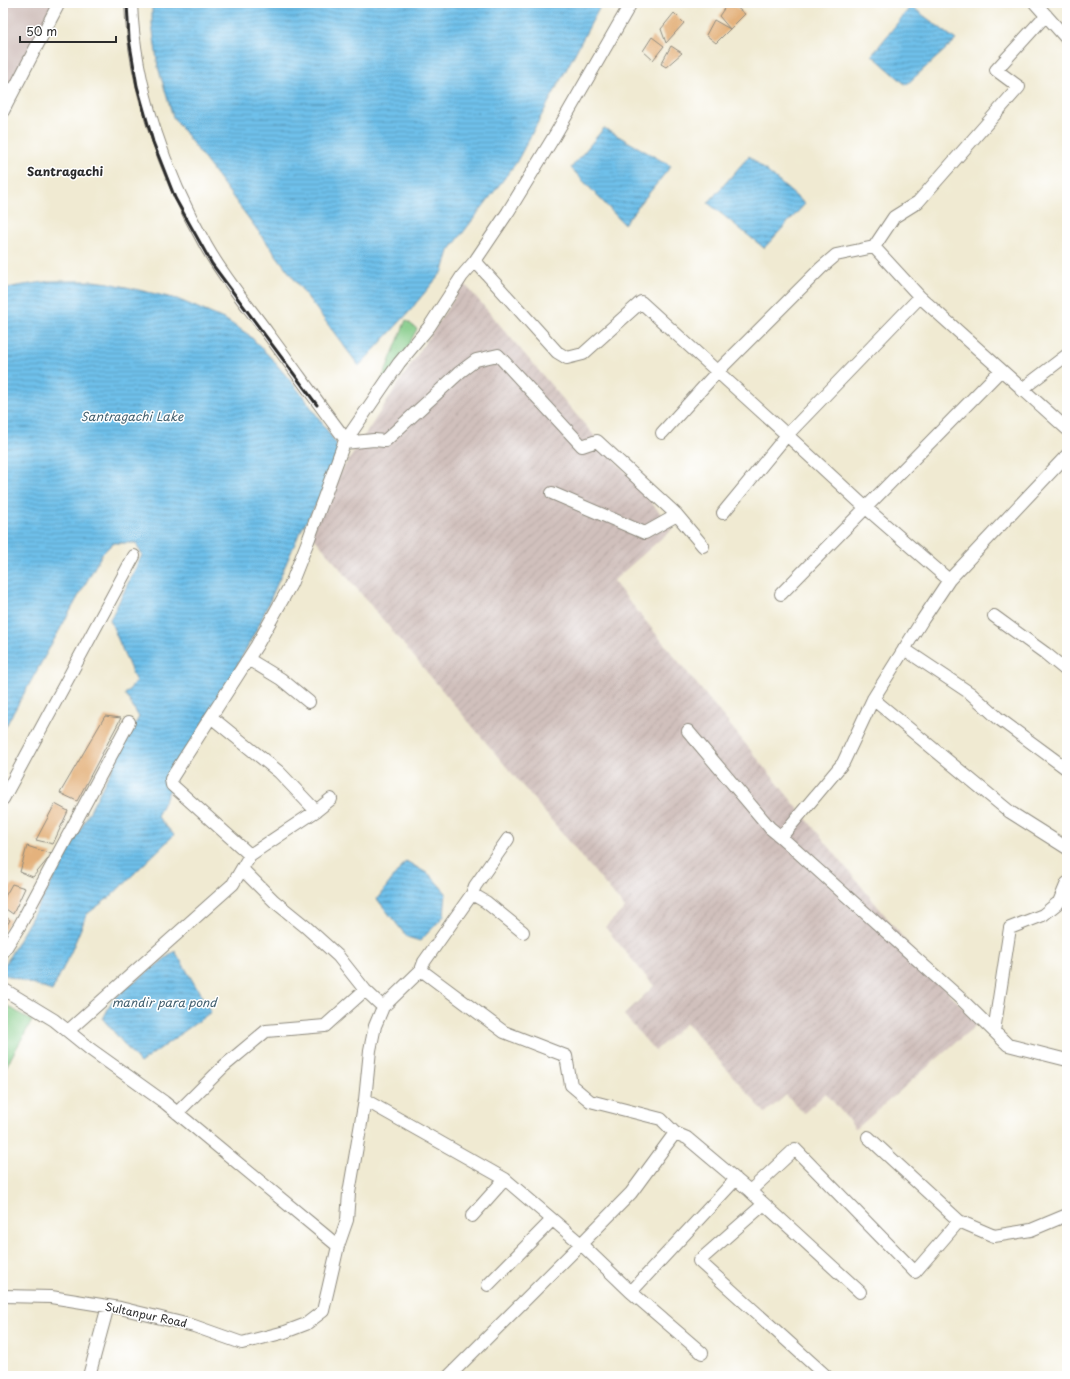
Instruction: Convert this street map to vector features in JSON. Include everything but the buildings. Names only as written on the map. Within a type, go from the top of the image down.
[{"type":"street","points":[[3,111],[59,3]]},
{"type":"street","points":[[131,3],[132,23],[140,76],[159,144],[180,197],[207,247],[227,278],[345,442]]},
{"type":"street","points":[[250,855],[172,785],[171,779],[257,645],[291,584],[345,442],[399,363],[429,327],[462,276],[475,261],[508,212],[555,135],[631,3]]},
{"type":"street","points":[[1035,3],[1067,39]]},
{"type":"street","points":[[662,433],[718,371],[821,268],[836,255],[874,247],[894,217],[918,202],[1019,87],[996,70],[1046,15]]},
{"type":"street","points":[[874,247],[920,297],[1067,429]]},
{"type":"street","points":[[475,261],[557,352],[567,358],[583,354],[641,302],[866,508],[950,580]]},
{"type":"street","points":[[723,513],[788,435],[920,297]]},
{"type":"street","points":[[345,442],[374,440],[385,441],[460,372],[476,360],[498,355],[582,446],[597,441],[677,515],[703,546]]},
{"type":"street","points":[[1022,389],[1067,355]]},
{"type":"street","points":[[782,594],[1001,370]]},
{"type":"street","points":[[781,837],[843,763],[873,699],[950,580],[1067,455]]},
{"type":"street","points":[[552,493],[645,532],[677,515]]},
{"type":"street","points":[[3,799],[134,556]]},
{"type":"street","points":[[994,616],[1067,671]]},
{"type":"street","points":[[904,650],[970,693],[998,718],[1067,769]]},
{"type":"street","points":[[248,659],[281,679],[309,702]]},
{"type":"street","points":[[873,699],[1010,812],[1067,848]]},
{"type":"street","points":[[210,717],[279,772],[316,811]]},
{"type":"street","points":[[3,952],[20,925],[129,722]]},
{"type":"street","points":[[688,731],[770,828],[961,999],[1008,1045],[1067,1060]]},
{"type":"street","points":[[68,1031],[233,884],[250,855],[316,811],[331,798]]},
{"type":"street","points":[[242,868],[274,901],[338,956],[365,990],[383,1007],[421,970],[424,962],[472,894],[475,886],[508,839]]},
{"type":"street","points":[[994,1031],[1010,928],[1042,915],[1059,902],[1067,883]]},
{"type":"street","points":[[472,894],[486,902],[523,932]]},
{"type":"street","points":[[421,970],[504,1032],[566,1056],[571,1085],[590,1100],[661,1119],[675,1133],[687,1138],[750,1191],[860,1292]]},
{"type":"street","points":[[3,989],[54,1020],[90,1049],[164,1102],[338,1246]]},
{"type":"street","points":[[177,1113],[224,1066],[266,1031],[325,1026],[365,990]]},
{"type":"street","name":"Sultanpur Road","points":[[3,1296],[51,1297],[108,1306],[194,1326],[242,1342],[286,1332],[306,1324],[322,1310],[338,1246],[347,1220],[349,1193],[365,1100],[371,1042],[374,1026],[383,1007]]},
{"type":"street","points":[[365,1100],[505,1179],[581,1244],[631,1292],[702,1353]]},
{"type":"street","points":[[454,1374],[631,1192],[675,1133]]},
{"type":"street","points":[[868,1137],[959,1221],[994,1236],[1031,1230],[1067,1215]]},
{"type":"street","points":[[750,1191],[795,1150],[915,1272],[959,1221]]},
{"type":"street","points":[[472,1216],[505,1179]]},
{"type":"street","points":[[631,1292],[736,1179]]},
{"type":"street","points":[[764,1204],[699,1261],[826,1376]]},
{"type":"street","points":[[488,1285],[552,1220]]},
{"type":"street","points":[[89,1376],[108,1306]]},
{"type":"lane","points":[[3,83],[14,89]]},
{"type":"shaded area","points":[[3,3],[55,3],[3,113]]},
{"type":"shaded area","points":[[464,283],[673,528],[613,581],[931,972],[977,1024],[856,1129],[826,1093],[804,1113],[786,1095],[765,1113],[686,1023],[655,1051],[624,1015],[654,986],[605,927],[625,908],[305,527]]},
{"type":"green space","points":[[406,320],[417,329],[399,363],[380,384]]},
{"type":"green space","points":[[3,1003],[32,1021],[3,1072]]},
{"type":"water","points":[[152,3],[602,3],[516,163],[449,251],[443,271],[410,311],[359,366],[173,117],[158,67],[152,24]]},
{"type":"water","points":[[911,6],[956,40],[906,85],[872,55]]},
{"type":"water","points":[[604,128],[671,166],[624,224],[571,168]]},
{"type":"water","points":[[749,156],[805,204],[764,248],[708,203]]},
{"type":"water","name":"Santragachi Lake","points":[[52,281],[93,281],[109,283],[177,299],[226,320],[249,335],[272,359],[303,396],[344,456],[299,534],[260,623],[228,683],[197,734],[157,816],[174,835],[111,896],[87,914],[52,991],[3,974],[3,968],[66,857],[139,717],[125,694],[136,682],[110,620],[142,555],[136,543],[113,543],[102,554],[3,731],[3,289]]},
{"type":"water","points":[[406,861],[430,875],[446,893],[444,916],[420,941],[407,937],[377,899]]},
{"type":"water","name":"mandir para pond","points":[[175,951],[211,1012],[140,1063],[103,1019],[112,1001]]},
{"type":"railway","points":[[3,7],[5,3]]},
{"type":"railway","points":[[127,3],[129,39],[137,86],[153,142],[175,198],[212,264],[317,405]]},
{"type":"district","name":"Santragachi","points":[[65,172]]}]
